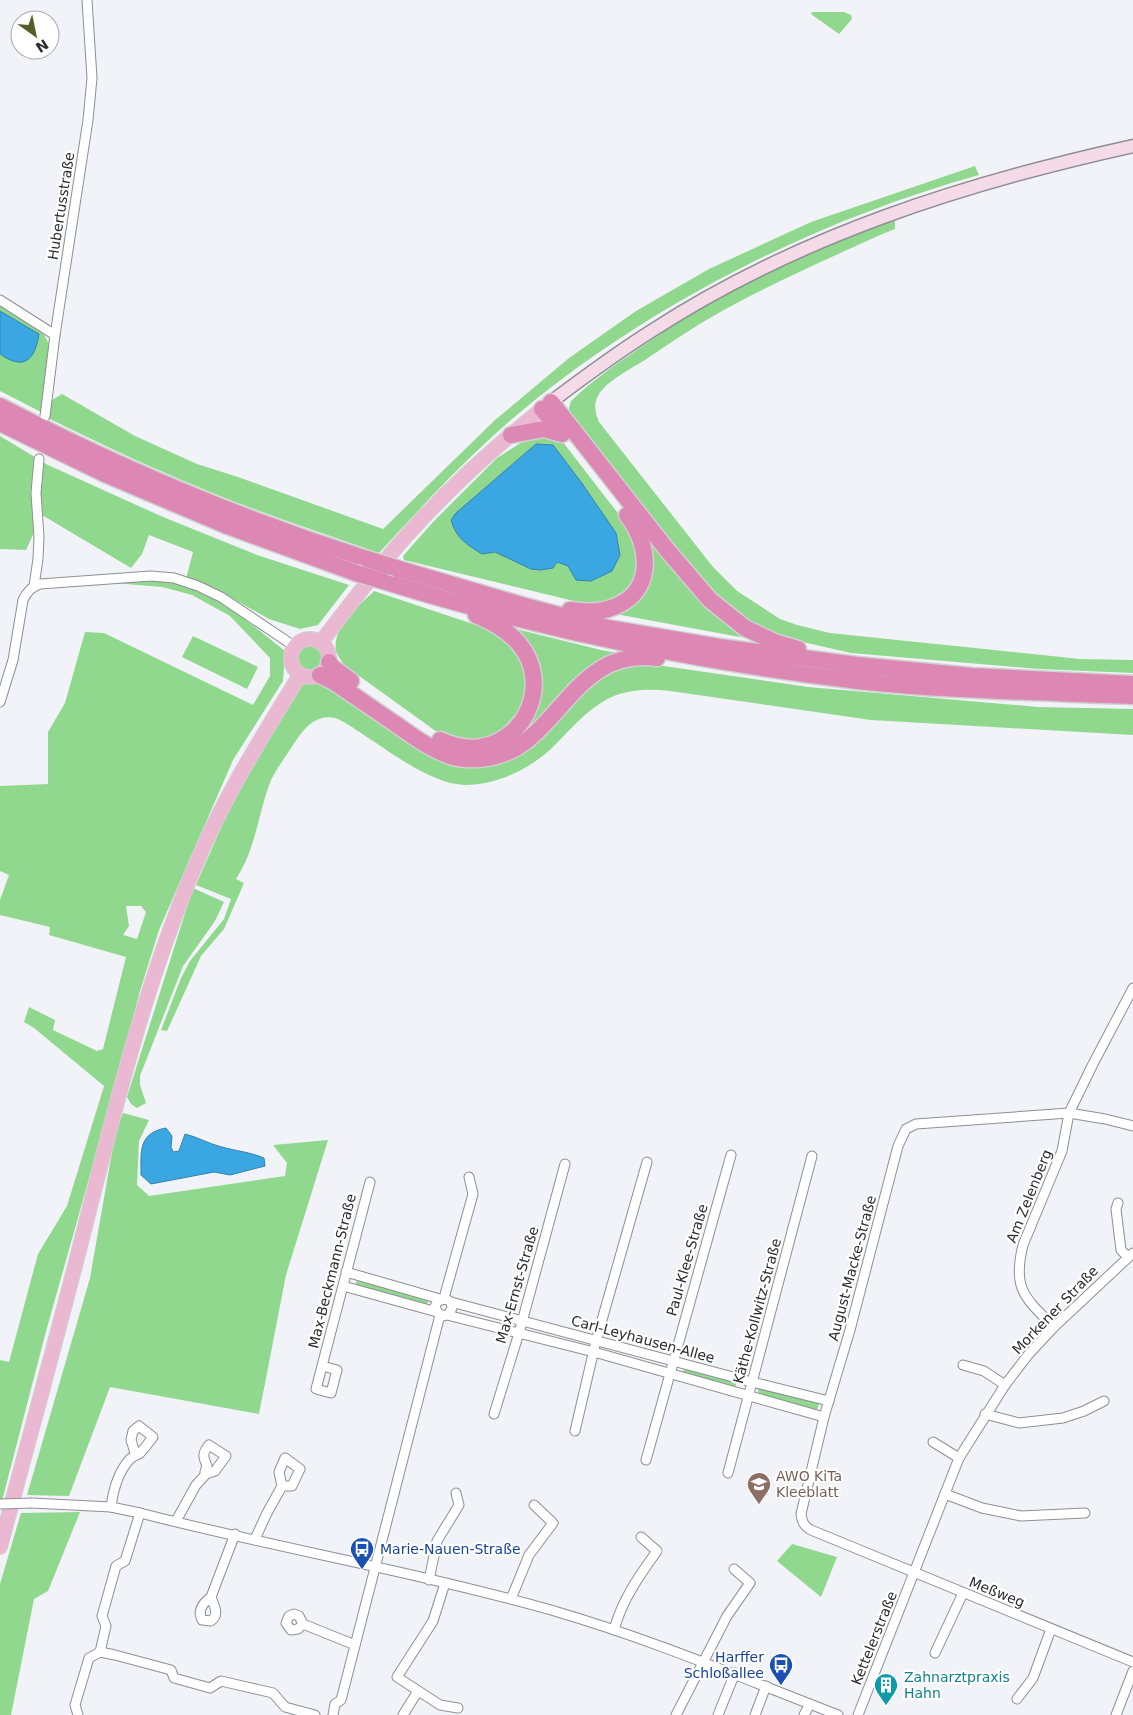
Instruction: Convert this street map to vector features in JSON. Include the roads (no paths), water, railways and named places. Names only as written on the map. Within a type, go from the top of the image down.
[{"type":"highway","points":[[0,406],[69,442],[226,509],[302,538],[525,606],[608,628],[720,647],[857,665],[972,676],[1133,684]]},
{"type":"highway","points":[[525,606],[582,612],[607,610],[617,606],[633,594],[639,586],[645,568],[645,550],[641,536],[634,523],[562,434],[547,406]]},
{"type":"highway","points":[[547,406],[700,589],[721,610],[745,628],[761,636],[804,651],[841,656],[857,665]]},
{"type":"highway","points":[[0,423],[116,479],[225,525],[356,573],[440,598],[608,640],[720,662],[860,681],[970,690],[1133,696]]},
{"type":"highway","points":[[511,435],[544,429],[562,434]]},
{"type":"highway","points":[[324,668],[340,673],[434,738],[452,745],[474,748],[502,739],[519,725],[530,706],[534,689],[534,677],[528,656],[514,638],[503,629],[440,598]]},
{"type":"highway","points":[[324,668],[334,682],[421,742],[450,756],[470,760],[499,756],[522,744],[547,722],[578,687],[595,673],[615,662],[650,657],[690,663],[720,662]]},
{"type":"main road","points":[[321,642],[365,583],[419,521],[511,435],[607,360],[654,329],[748,276],[816,243],[870,221],[988,182],[1078,158],[1133,146]]},
{"type":"main road","points":[[310,639],[321,642],[328,651],[324,668],[310,677],[300,675],[292,665],[291,652],[294,646],[299,642],[310,639]]},
{"type":"main road","points":[[0,1547],[118,1097],[140,1017],[164,944],[193,869],[220,812],[254,749],[300,675]]},
{"type":"street","name":"Hubertusstraße","points":[[45,416],[55,335],[88,120],[92,78],[87,0]]},
{"type":"street","points":[[0,300],[55,335]]},
{"type":"street","points":[[34,586],[39,537],[36,493],[39,459]]},
{"type":"street","points":[[0,702],[13,660],[23,600],[27,592],[34,586],[51,582],[151,576],[174,578],[198,586],[220,597],[294,646]]},
{"type":"street","name":"Am Zelenberg","points":[[1054,1327],[1026,1299],[1018,1274],[1019,1261],[1023,1245],[1062,1151],[1069,1113],[1133,988]]},
{"type":"street","name":"August-Macke-Straße","points":[[850,1545],[806,1527],[802,1521],[801,1514],[824,1417],[898,1146],[906,1129],[916,1124],[1069,1113],[1133,1126]]},
{"type":"street","name":"Paul-Klee-Straße","points":[[646,1460],[730,1154]]},
{"type":"street","name":"Käthe-Kollwitz-Straße","points":[[728,1474],[812,1156]]},
{"type":"street","points":[[575,1431],[596,1341],[647,1162]]},
{"type":"street","name":"Max-Ernst-Straße","points":[[494,1414],[519,1333],[565,1164]]},
{"type":"street","points":[[441,1314],[435,1306],[445,1300],[473,1194],[469,1177]]},
{"type":"street","name":"Max-Beckmann-Straße","points":[[322,1366],[370,1182]]},
{"type":"street","name":"Morkener Straße","points":[[915,1572],[959,1458],[1004,1384],[1054,1327],[1130,1255],[1121,1250],[1116,1209],[1118,1203]]},
{"type":"street","name":"Carl-Leyhausen-Allee","points":[[346,1272],[522,1322],[829,1401]]},
{"type":"street","name":"Carl-Leyhausen-Allee","points":[[343,1286],[441,1314],[594,1352],[824,1417]]},
{"type":"street","points":[[441,1314],[452,1311],[445,1300]]},
{"type":"street","points":[[332,1715],[335,1704],[341,1700],[441,1314]]},
{"type":"street","points":[[963,1365],[984,1371],[1004,1384]]},
{"type":"street","points":[[986,1414],[1019,1423],[1063,1418],[1084,1411],[1104,1401]]},
{"type":"street","points":[[934,1442],[959,1458]]},
{"type":"street","points":[[111,1507],[118,1479],[131,1458],[139,1454]]},
{"type":"street","points":[[176,1521],[196,1485],[207,1472]]},
{"type":"street","points":[[256,1539],[267,1513],[282,1486]]},
{"type":"street","points":[[429,1580],[437,1541],[459,1505],[456,1493]]},
{"type":"street","points":[[945,1494],[982,1508],[1022,1516],[1085,1513]]},
{"type":"street","points":[[0,1504],[111,1507],[511,1599],[614,1630],[703,1661],[838,1715]]},
{"type":"street","points":[[511,1599],[529,1555],[553,1523],[534,1505]]},
{"type":"street","points":[[100,1652],[106,1626],[102,1616],[116,1566],[125,1561],[140,1513]]},
{"type":"street","points":[[211,1597],[235,1534]]},
{"type":"street","points":[[614,1630],[618,1612],[638,1577],[657,1551],[641,1537]]},
{"type":"street","name":"Meßweg","points":[[850,1545],[1133,1662]]},
{"type":"street","points":[[676,1715],[727,1616],[750,1583],[734,1569]]},
{"type":"street","name":"Kettelerstraße","points":[[858,1715],[915,1572]]},
{"type":"street","points":[[445,1583],[440,1604],[433,1621],[397,1677],[440,1706],[458,1708]]},
{"type":"street","points":[[935,1654],[963,1593]]},
{"type":"street","points":[[303,1624],[355,1644]]},
{"type":"street","points":[[1017,1699],[1033,1678],[1051,1629]]},
{"type":"street","points":[[78,1715],[75,1705],[88,1658],[100,1652],[115,1654],[170,1670],[174,1678],[186,1683],[210,1688],[221,1681],[273,1693],[285,1707],[315,1715]]},
{"type":"street","points":[[1116,1715],[1133,1671]]},
{"type":"street","points":[[718,1715],[735,1673]]},
{"type":"street","points":[[755,1715],[766,1686]]},
{"type":"street","points":[[403,1715],[418,1691]]},
{"type":"street","points":[[804,1715],[810,1704]]},
{"type":"water","points":[[0,311],[39,334],[35,350],[27,360],[16,362],[0,354]]},
{"type":"water","points":[[536,444],[553,445],[616,533],[620,555],[612,571],[591,581],[576,580],[568,566],[557,562],[553,568],[531,569],[495,552],[482,554],[466,544],[456,532],[451,520],[456,513]]},
{"type":"water","points":[[166,1128],[172,1136],[171,1147],[173,1152],[179,1151],[185,1134],[217,1146],[264,1158],[265,1166],[230,1175],[214,1172],[151,1184],[141,1175],[143,1145],[150,1134]]},
{"type":"place","name":"AWO KiTa Kleeblatt","points":[[759,1505]]},
{"type":"place","name":"Marie-Nauen-Straße","points":[[362,1570]]},
{"type":"place","name":"Harffer Schloßallee","points":[[781,1686]]},
{"type":"place","name":"Zahnarztpraxis Hahn","points":[[886,1706]]}]
